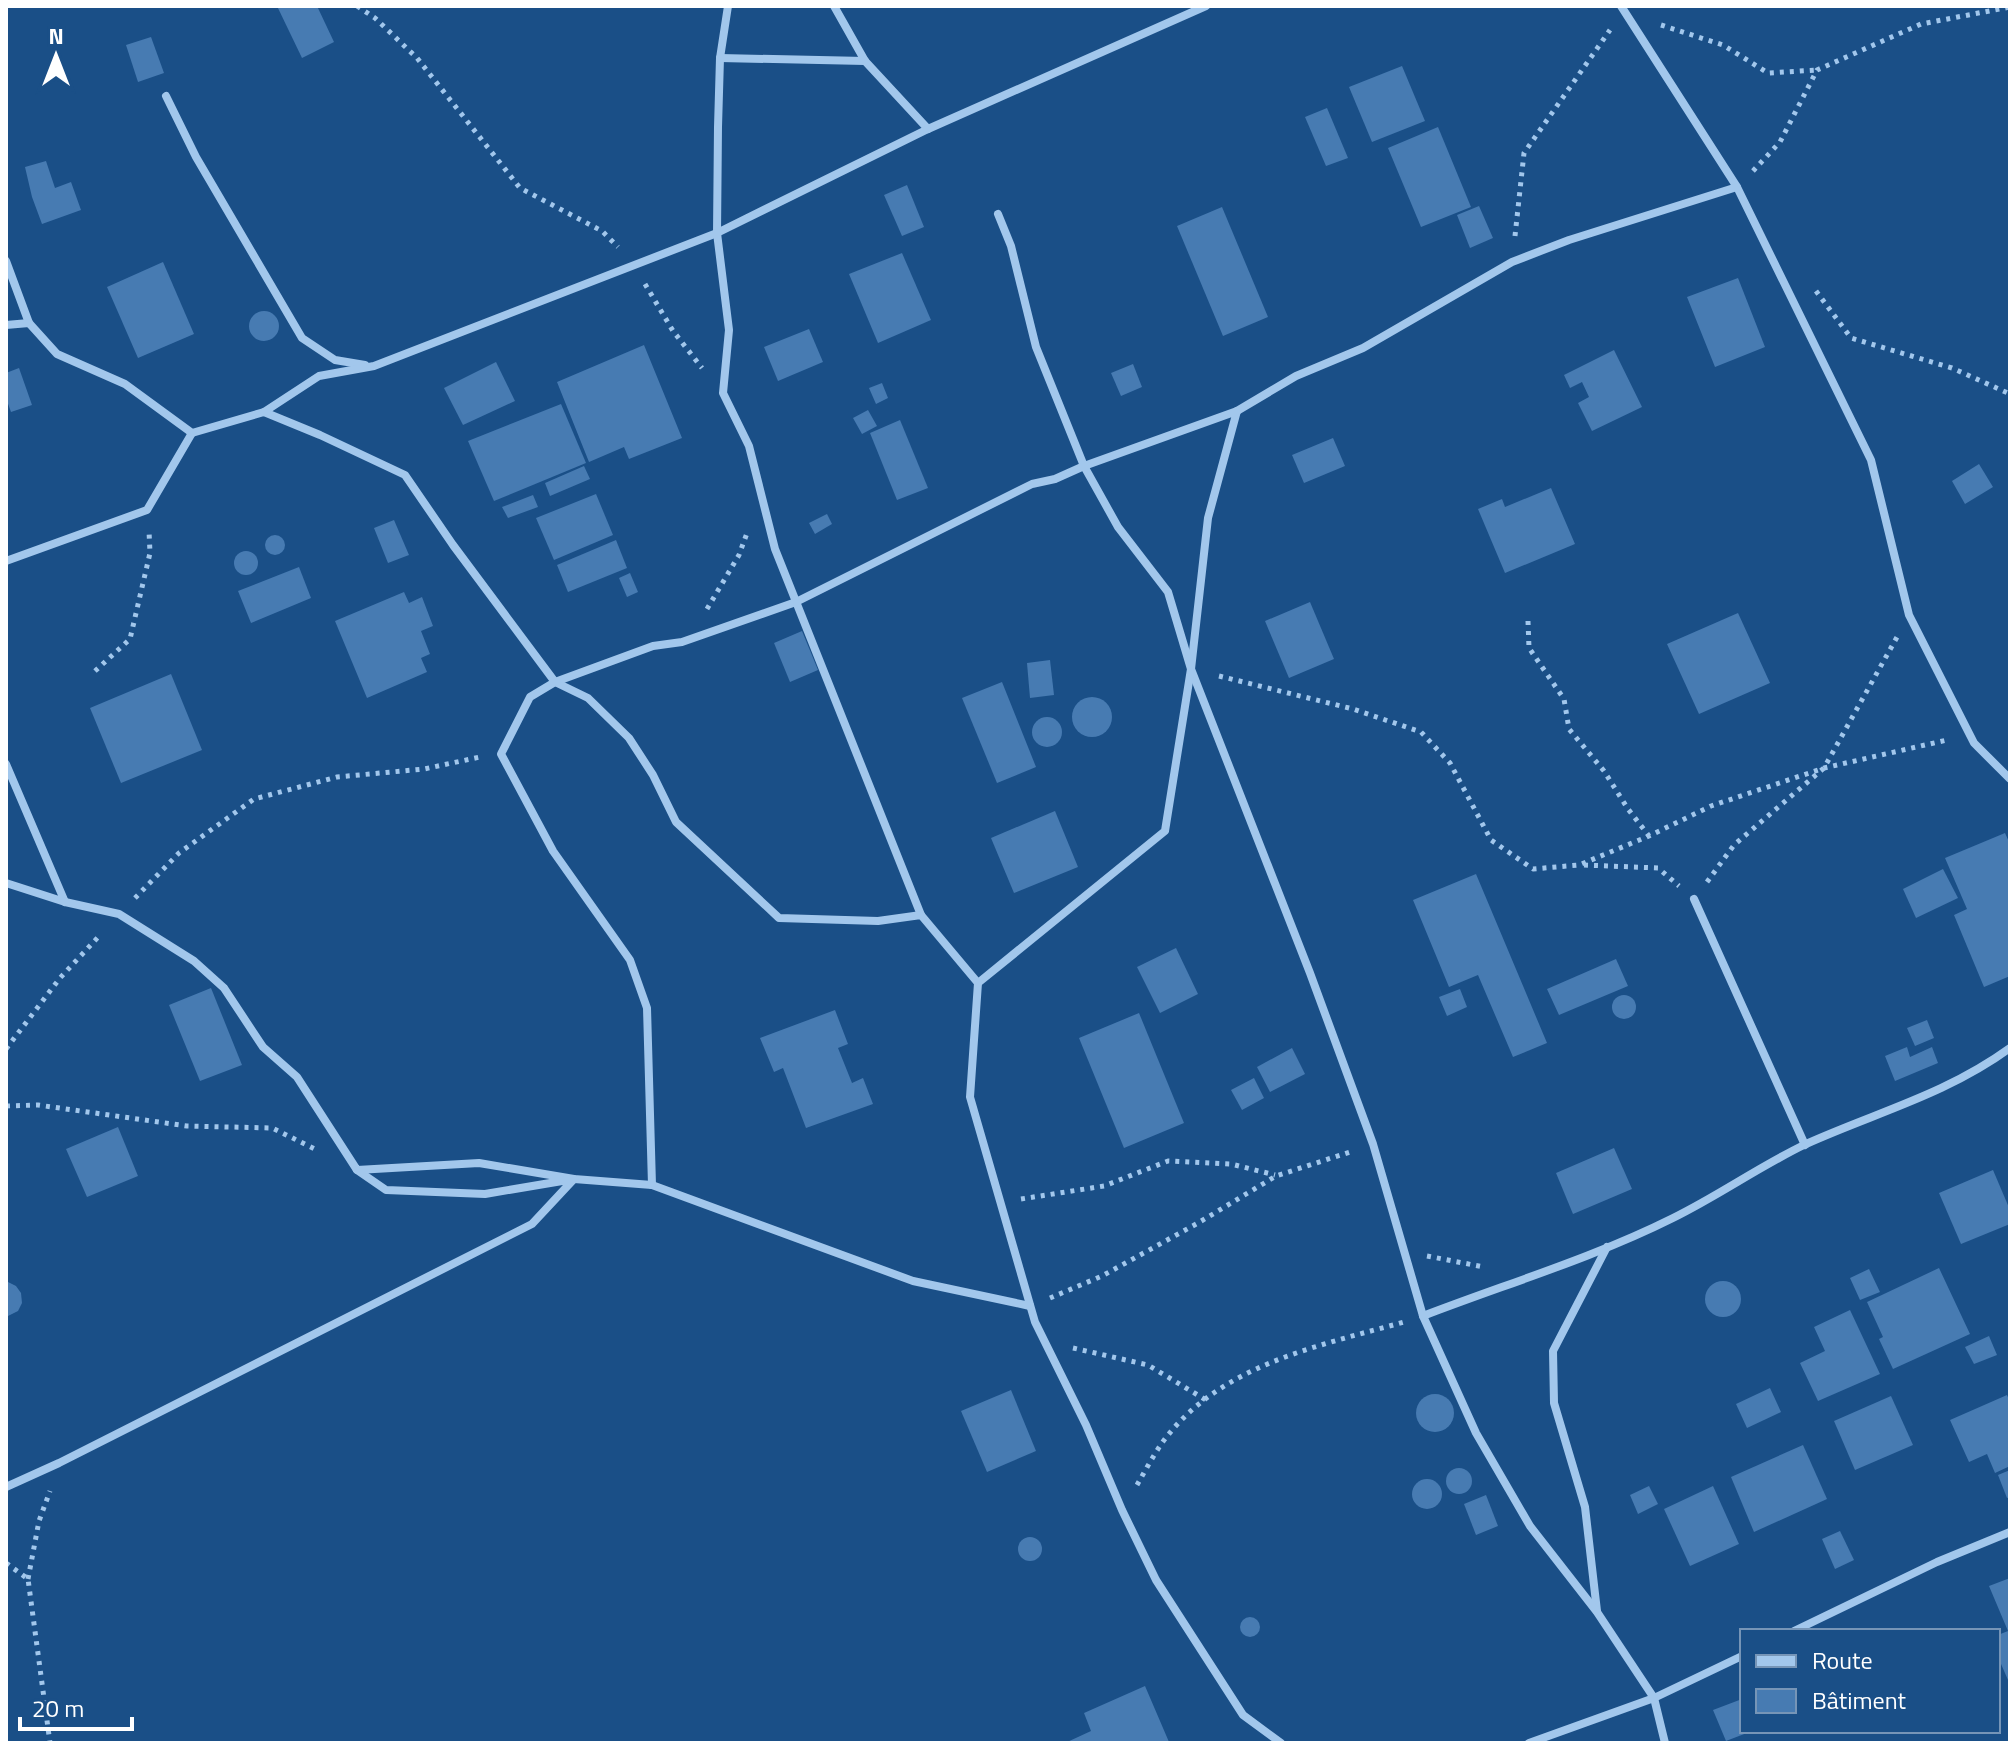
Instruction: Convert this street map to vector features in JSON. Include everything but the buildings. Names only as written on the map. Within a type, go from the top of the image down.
[{"type":"street","points":[[728,6],[720,58],[717,233],[729,330],[723,393],[749,446],[775,549],[921,915],[978,983],[970,1097],[1030,1306],[1156,1580],[1243,1715],[1281,1743]]},
{"type":"street","points":[[834,6],[865,61],[928,129]]},
{"type":"street","points":[[6,561],[147,510],[192,433],[264,412],[319,376],[374,366],[636,267],[717,233],[928,129],[1206,6]]},
{"type":"street","points":[[1622,9],[1737,187],[1871,460],[1909,615],[1974,743],[2010,779]]},
{"type":"street","points":[[720,58],[865,61]]},
{"type":"street","points":[[166,96],[196,157],[302,338],[335,360],[374,366]]},
{"type":"street","points":[[652,1185],[647,1008],[630,960],[553,851],[501,754],[530,697],[555,682],[653,646],[682,642],[796,602],[1032,484],[1055,479],[1237,411],[1296,376],[1363,348],[1512,262],[1569,240],[1737,187]]},
{"type":"street","points":[[998,214],[1011,246],[1036,347],[1084,466],[1118,527],[1168,592],[1191,669],[1373,1144],[1423,1316],[1476,1433],[1530,1526],[1597,1612],[1654,1698],[1665,1743]]},
{"type":"street","points":[[6,261],[29,323],[57,354],[125,384],[192,433]]},
{"type":"street","points":[[6,325],[29,323]]},
{"type":"street","points":[[978,983],[1165,831],[1191,669],[1208,518],[1237,411]]},
{"type":"street","points":[[264,412],[405,475],[555,682],[588,698],[629,738],[653,775],[676,822],[779,918],[878,921],[921,915]]},
{"type":"street","points":[[6,764],[65,902]]},
{"type":"street","points":[[6,883],[65,902],[119,914],[194,961],[224,988],[263,1047],[297,1077],[357,1170],[386,1190],[485,1194],[574,1179]]},
{"type":"street","points":[[1694,899],[1805,1145]]},
{"type":"street","points":[[1423,1316],[1608,1247],[1673,1218],[1805,1145],[1930,1096],[2010,1048]]},
{"type":"street","points":[[357,1170],[479,1163],[574,1179],[652,1185],[913,1281],[1030,1306]]},
{"type":"street","points":[[6,1487],[532,1224],[574,1179]]},
{"type":"street","points":[[1597,1612],[1585,1507],[1554,1403],[1553,1351],[1608,1247]]},
{"type":"street","points":[[1798,1629],[1937,1562],[2010,1532]]},
{"type":"street","points":[[1529,1743],[1654,1698],[1740,1657]]},
{"type":"path","points":[[357,6],[375,18],[417,58],[520,188],[602,231],[636,267],[673,331],[723,393]]},
{"type":"path","points":[[1512,262],[1524,153],[1622,9],[1723,45],[1768,73],[1817,70],[1921,24],[2010,7]]},
{"type":"path","points":[[1737,187],[1780,142],[1817,70]]},
{"type":"path","points":[[1813,287],[1851,338],[1952,368],[2010,394]]},
{"type":"path","points":[[682,642],[718,594],[739,555],[761,494]]},
{"type":"path","points":[[95,671],[130,639],[150,553],[147,510]]},
{"type":"path","points":[[1191,669],[1353,709],[1421,732],[1450,763],[1491,840],[1533,869],[1579,865],[1658,868],[1694,899],[1734,845],[1824,768],[1909,615]]},
{"type":"path","points":[[1528,621],[1529,648],[1564,699],[1569,729],[1604,771],[1649,836]]},
{"type":"path","points":[[1579,865],[1711,806],[1824,768],[1946,740],[1974,743]]},
{"type":"path","points":[[6,1049],[60,978],[179,853],[254,799],[337,777],[424,769],[501,754]]},
{"type":"path","points":[[6,1106],[38,1105],[187,1126],[272,1128],[357,1170]]},
{"type":"path","points":[[1030,1306],[1102,1276],[1276,1176],[1373,1144]]},
{"type":"path","points":[[1000,1202],[1104,1186],[1168,1161],[1231,1164],[1276,1176]]},
{"type":"path","points":[[1403,1251],[1524,1277]]},
{"type":"path","points":[[1122,1510],[1163,1442],[1188,1414],[1240,1377],[1277,1358],[1423,1316]]},
{"type":"path","points":[[1045,1341],[1148,1365],[1206,1400]]},
{"type":"path","points":[[50,1743],[28,1579],[39,1521],[59,1463]]},
{"type":"path","points":[[6,1563],[28,1579]]}]
